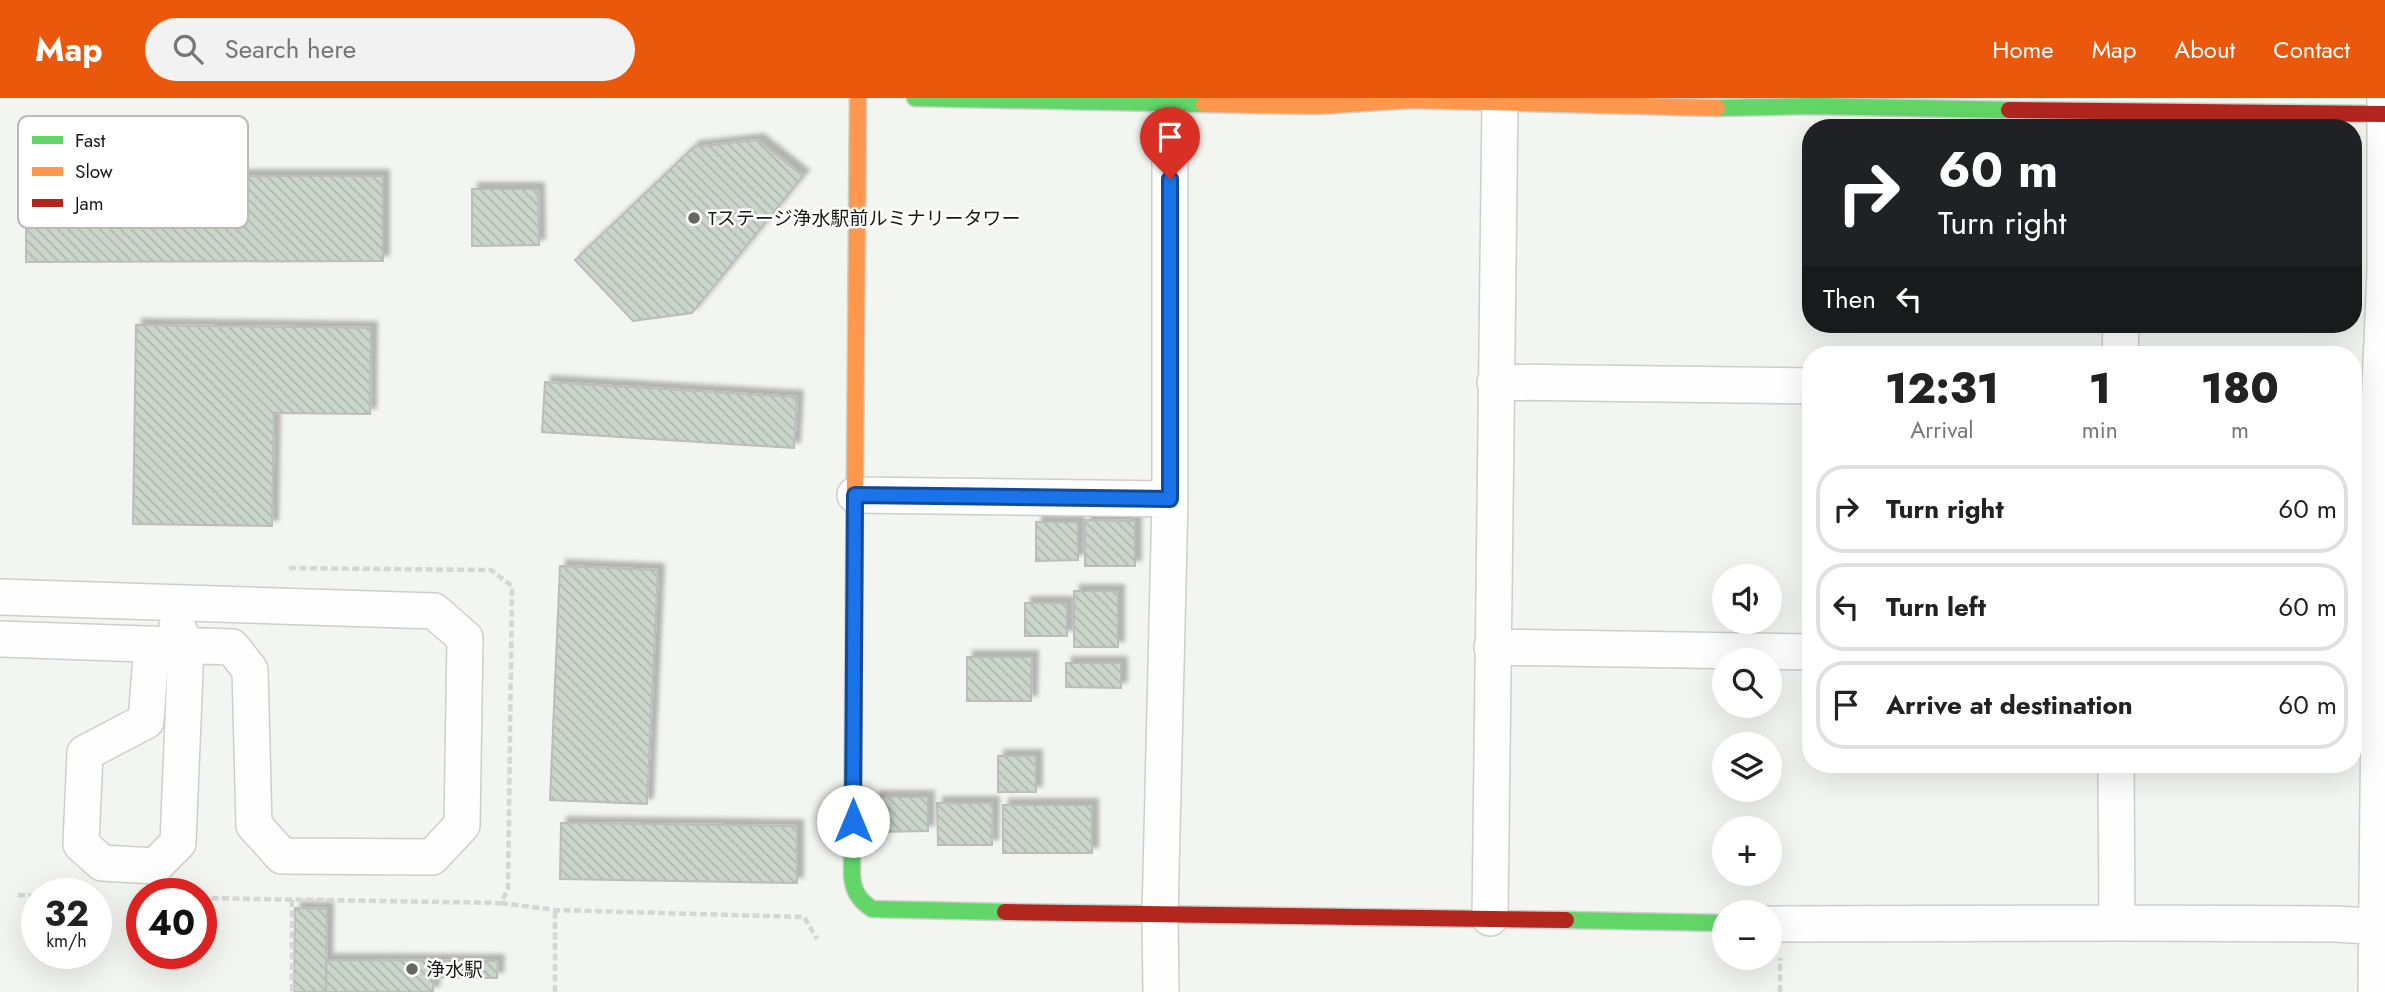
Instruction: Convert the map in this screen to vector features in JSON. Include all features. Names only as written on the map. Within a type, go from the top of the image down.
[{"type":"street","points":[[858,98],[852,875],[854,892],[859,901],[872,909],[1160,916],[1712,923]]},
{"type":"street","points":[[915,98],[1317,106],[1412,100],[1500,100],[1738,109],[1814,106],[2125,113],[2384,114]]},
{"type":"street","points":[[2376,992],[2380,927],[2379,409],[2385,272],[2385,98]]},
{"type":"street","points":[[1490,918],[1500,100]]},
{"type":"street","points":[[1161,992],[1160,916],[1170,499],[1171,101]]},
{"type":"street","points":[[1495,382],[1802,386]]},
{"type":"street","points":[[855,495],[1170,499]]},
{"type":"street","points":[[0,597],[435,611],[465,638],[462,825],[432,857],[282,856],[254,825],[250,670],[232,647],[0,639]]},
{"type":"street","points":[[152,644],[146,721],[85,753],[81,844],[102,863],[155,866],[178,843],[186,646],[167,603]]},
{"type":"street","points":[[1492,647],[1802,652]]},
{"type":"street","points":[[2116,773],[2117,923]]},
{"type":"street","points":[[1782,924],[2335,924],[2380,927]]},
{"type":"path","points":[[283,568],[492,570],[512,586],[508,889],[501,903]]},
{"type":"path","points":[[217,898],[501,903],[555,910],[804,917],[817,939]]},
{"type":"path","points":[[292,900],[292,992]]},
{"type":"path","points":[[555,910],[555,992]]},
{"type":"building","name":"Tステージ浄水駅前ルミナリータワー","points":[[758,140],[803,176],[692,313],[633,321],[575,260],[694,147]]},
{"type":"building","points":[[248,176],[383,176],[383,261],[26,262],[26,228],[248,228]]},
{"type":"building","points":[[472,189],[538,189],[539,245],[472,246]]},
{"type":"building","points":[[136,325],[371,328],[370,414],[274,413],[272,526],[133,524]]},
{"type":"building","points":[[545,382],[797,397],[794,448],[542,432]]},
{"type":"building","points":[[1085,520],[1135,521],[1135,566],[1085,566]]},
{"type":"building","points":[[1036,522],[1078,522],[1078,560],[1036,561]]},
{"type":"building","points":[[560,566],[658,570],[647,804],[550,800]]},
{"type":"building","points":[[1074,591],[1118,591],[1118,647],[1074,647]]},
{"type":"building","points":[[1025,603],[1067,603],[1067,636],[1025,636]]},
{"type":"building","points":[[967,657],[1032,657],[1031,701],[967,701]]},
{"type":"building","points":[[1066,663],[1121,663],[1121,688],[1066,687]]},
{"type":"building","points":[[998,756],[1036,756],[1036,792],[998,792]]},
{"type":"building","points":[[874,797],[928,797],[928,831],[875,832]]},
{"type":"building","points":[[937,803],[993,803],[992,845],[938,845]]},
{"type":"building","points":[[1003,805],[1092,805],[1092,853],[1003,853]]},
{"type":"building","points":[[561,823],[797,826],[797,883],[560,879]]},
{"type":"building","points":[[295,908],[327,909],[326,992],[294,992]]},
{"type":"building","name":"浄水駅","points":[[326,960],[498,961],[497,978],[434,977],[433,992],[326,992]]},
{"type":"traffic: fast","points":[[915,98],[1204,104]]},
{"type":"traffic: fast","points":[[1717,108],[1814,106],[2009,110]]},
{"type":"traffic: fast","points":[[854,592],[852,875],[855,890],[860,899],[872,909],[1005,912]]},
{"type":"traffic: fast","points":[[1566,920],[1712,923]]},
{"type":"traffic: slow","points":[[854,592],[858,98]]},
{"type":"traffic: slow","points":[[1204,104],[1317,106],[1412,100],[1717,108]]},
{"type":"traffic: jam","points":[[2009,110],[2384,114]]},
{"type":"traffic: jam","points":[[1005,912],[1566,920]]},
{"type":"place","name":"Tステージ浄水駅前ルミナリータワー","points":[[694,218]]},
{"type":"place","name":"浄水駅","points":[[412,969]]},
{"type":"route","points":[[853,821],[855,495],[1170,499],[1170,179]]}]
